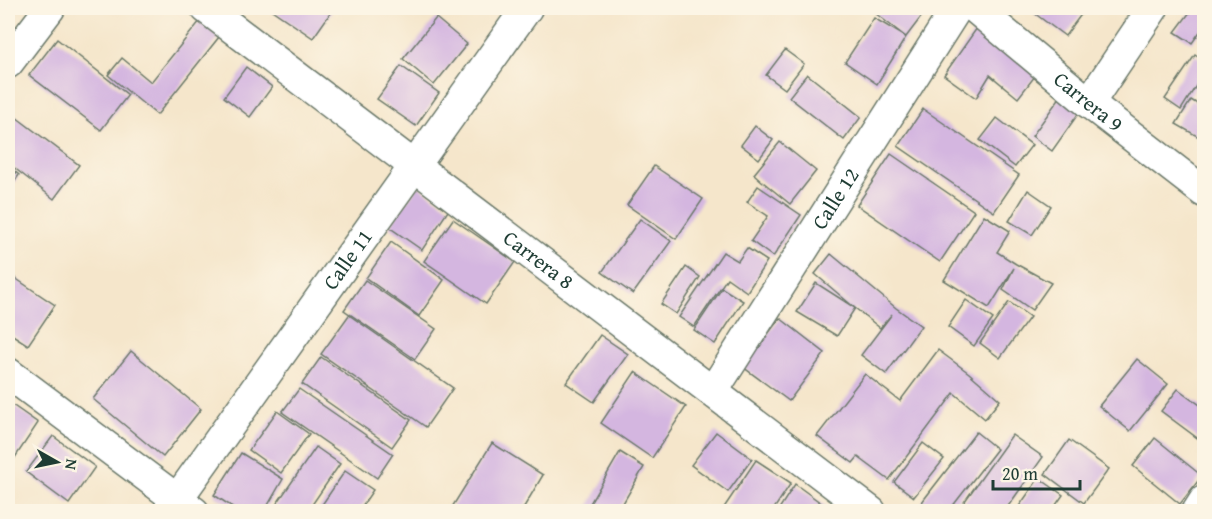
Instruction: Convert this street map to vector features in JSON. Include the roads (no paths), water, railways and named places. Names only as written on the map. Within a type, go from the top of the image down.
[{"type":"street","points":[[8,63],[50,8]]},
{"type":"street","name":"Carrera 8","points":[[206,8],[871,512]]},
{"type":"street","name":"Calle 11","points":[[180,507],[414,166],[527,8]]},
{"type":"street","name":"Calle 12","points":[[713,391],[957,8]]},
{"type":"street","name":"Carrera 9","points":[[975,8],[1089,103],[1204,192]]},
{"type":"street","points":[[1089,103],[1153,8]]},
{"type":"street","points":[[8,373],[180,507]]},
{"type":"street","points":[[1197,512],[1204,501]]}]
